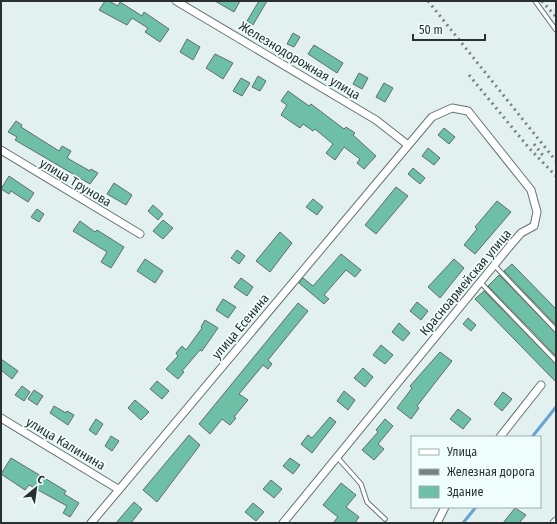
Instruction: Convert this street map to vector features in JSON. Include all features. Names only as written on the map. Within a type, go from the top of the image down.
[{"type":"street","name":"Железнодорожная улица","points":[[176,1],[376,120],[408,145]]},
{"type":"street","name":"Красноармейская улица","points":[[283,523],[336,456],[494,265],[521,234],[534,226],[537,212],[531,190],[468,111],[452,108],[432,117],[408,145]]},
{"type":"street","name":"улица Есенина","points":[[91,523],[408,145]]},
{"type":"street","name":"улица Трунова","points":[[1,150],[140,234]]},
{"type":"street","points":[[501,436],[540,385]]},
{"type":"street","name":"улица Калинина","points":[[1,418],[118,489]]},
{"type":"street","points":[[437,523],[445,508]]},
{"type":"lane","points":[[535,1],[556,30]]},
{"type":"lane","points":[[494,265],[556,330]]},
{"type":"lane","points":[[480,282],[556,361]]},
{"type":"lane","points":[[336,456],[361,484],[367,502],[385,519]]},
{"type":"building","points":[[105,1],[109,1],[118,6],[120,2],[142,16],[144,12],[169,29],[160,42],[145,32],[148,28],[132,18],[127,25],[99,10]]},
{"type":"building","points":[[215,1],[240,1],[234,12]]},
{"type":"building","points":[[259,1],[267,1],[253,25],[247,21]]},
{"type":"building","points":[[293,33],[300,37],[294,47],[287,44]]},
{"type":"building","points":[[187,39],[200,47],[193,60],[180,52]]},
{"type":"building","points":[[314,45],[343,63],[337,73],[308,54]]},
{"type":"building","points":[[215,54],[233,63],[223,79],[206,68]]},
{"type":"building","points":[[359,73],[368,78],[362,89],[353,84]]},
{"type":"building","points":[[258,76],[266,81],[260,91],[252,87]]},
{"type":"building","points":[[241,78],[250,83],[242,96],[233,91]]},
{"type":"building","points":[[384,83],[393,88],[385,102],[376,97]]},
{"type":"building","points":[[288,91],[309,106],[311,104],[344,129],[346,127],[355,133],[353,135],[376,156],[364,169],[357,163],[360,159],[344,147],[335,160],[326,153],[333,144],[315,129],[313,131],[303,124],[300,128],[281,115],[287,105],[281,101]]},
{"type":"building","points":[[16,121],[22,125],[21,127],[59,151],[62,146],[71,151],[67,158],[90,171],[91,169],[98,173],[90,184],[15,140],[17,137],[8,132]]},
{"type":"building","points":[[444,128],[455,137],[449,144],[438,135]]},
{"type":"building","points":[[428,148],[440,158],[434,165],[422,156]]},
{"type":"building","points":[[413,168],[425,178],[420,184],[408,174]]},
{"type":"building","points":[[9,176],[34,193],[28,202],[11,191],[9,194],[1,189]]},
{"type":"building","points":[[114,183],[132,195],[126,205],[107,194]]},
{"type":"building","points":[[396,187],[408,196],[376,234],[365,225]]},
{"type":"building","points":[[313,199],[323,207],[317,215],[306,207]]},
{"type":"building","points":[[497,201],[511,212],[475,254],[464,245],[477,229],[475,227]]},
{"type":"building","points":[[153,205],[163,214],[158,220],[148,211]]},
{"type":"building","points":[[37,209],[44,214],[39,222],[31,217]]},
{"type":"building","points":[[163,220],[173,228],[163,239],[153,231]]},
{"type":"building","points":[[80,221],[95,232],[97,230],[124,247],[111,268],[101,262],[107,252],[73,231]]},
{"type":"building","points":[[280,232],[292,243],[270,272],[256,261]]},
{"type":"building","points":[[237,250],[245,256],[239,264],[231,258]]},
{"type":"building","points":[[341,254],[361,270],[355,277],[346,270],[324,295],[329,299],[324,304],[299,283],[303,278],[313,286]]},
{"type":"building","points":[[145,259],[163,271],[155,283],[137,271]]},
{"type":"building","points":[[454,259],[464,268],[440,298],[428,287]]},
{"type":"building","points":[[512,264],[556,309],[556,325],[504,271]]},
{"type":"building","points":[[499,275],[556,333],[556,356],[488,286]]},
{"type":"building","points":[[241,278],[253,287],[247,296],[234,287]]},
{"type":"building","points":[[484,291],[556,364],[556,382],[475,299]]},
{"type":"building","points":[[223,299],[236,307],[228,318],[216,310]]},
{"type":"building","points":[[417,302],[428,311],[421,320],[410,311]]},
{"type":"building","points":[[298,303],[308,311],[268,360],[272,364],[268,369],[263,365],[239,394],[248,400],[234,417],[236,418],[230,425],[222,419],[210,434],[199,424]]},
{"type":"building","points":[[468,318],[476,325],[471,331],[463,324]]},
{"type":"building","points":[[205,320],[218,328],[202,351],[200,350],[182,371],[184,372],[178,379],[166,369],[178,356],[176,353],[182,346],[186,350],[202,328],[201,327]]},
{"type":"building","points":[[399,323],[410,333],[403,341],[392,332]]},
{"type":"building","points":[[381,345],[393,355],[385,364],[373,355]]},
{"type":"building","points":[[440,352],[452,361],[417,406],[419,408],[411,419],[397,408],[412,388],[410,386]]},
{"type":"building","points":[[1,359],[18,371],[12,379],[1,370]]},
{"type":"building","points":[[363,368],[373,377],[365,387],[354,378]]},
{"type":"building","points":[[157,381],[169,391],[162,399],[150,389]]},
{"type":"building","points":[[22,386],[30,392],[24,401],[15,395]]},
{"type":"building","points":[[34,390],[43,396],[37,405],[28,399]]},
{"type":"building","points":[[344,391],[355,400],[348,410],[337,401]]},
{"type":"building","points":[[503,392],[512,399],[502,411],[494,404]]},
{"type":"building","points":[[135,400],[149,412],[141,420],[128,408]]},
{"type":"building","points":[[54,406],[66,413],[67,411],[74,415],[68,425],[50,413]]},
{"type":"building","points":[[458,409],[471,419],[463,429],[450,419]]},
{"type":"building","points":[[330,417],[336,422],[312,453],[301,444],[308,435],[312,438]]},
{"type":"building","points":[[96,419],[103,424],[96,435],[89,430]]},
{"type":"building","points":[[385,419],[393,426],[378,444],[384,449],[374,460],[362,450],[378,432],[376,430]]},
{"type":"building","points":[[189,435],[200,445],[157,502],[143,490]]},
{"type":"building","points":[[111,436],[119,441],[112,451],[105,446]]},
{"type":"building","points":[[11,458],[66,491],[64,494],[79,503],[70,517],[63,513],[67,506],[29,485],[25,490],[1,474]]},
{"type":"building","points":[[290,458],[300,465],[293,474],[283,466]]},
{"type":"building","points":[[271,480],[282,489],[274,498],[263,489]]},
{"type":"building","points":[[341,483],[356,495],[346,507],[359,517],[355,523],[333,523],[338,517],[323,505]]},
{"type":"building","points":[[134,502],[142,509],[131,523],[116,523]]},
{"type":"building","points":[[253,503],[264,512],[256,521],[245,512]]},
{"type":"building","points":[[515,508],[526,515],[519,523],[503,523]]},
{"type":"waterway","points":[[533,436],[556,407]]},
{"type":"waterway","points":[[463,523],[475,508]]},
{"type":"railway","points":[[428,1],[556,161]]},
{"type":"railway","points":[[542,1],[556,17]]},
{"type":"railway","points":[[469,75],[529,148],[556,176]]},
{"type":"railway","points":[[534,144],[545,158]]}]
